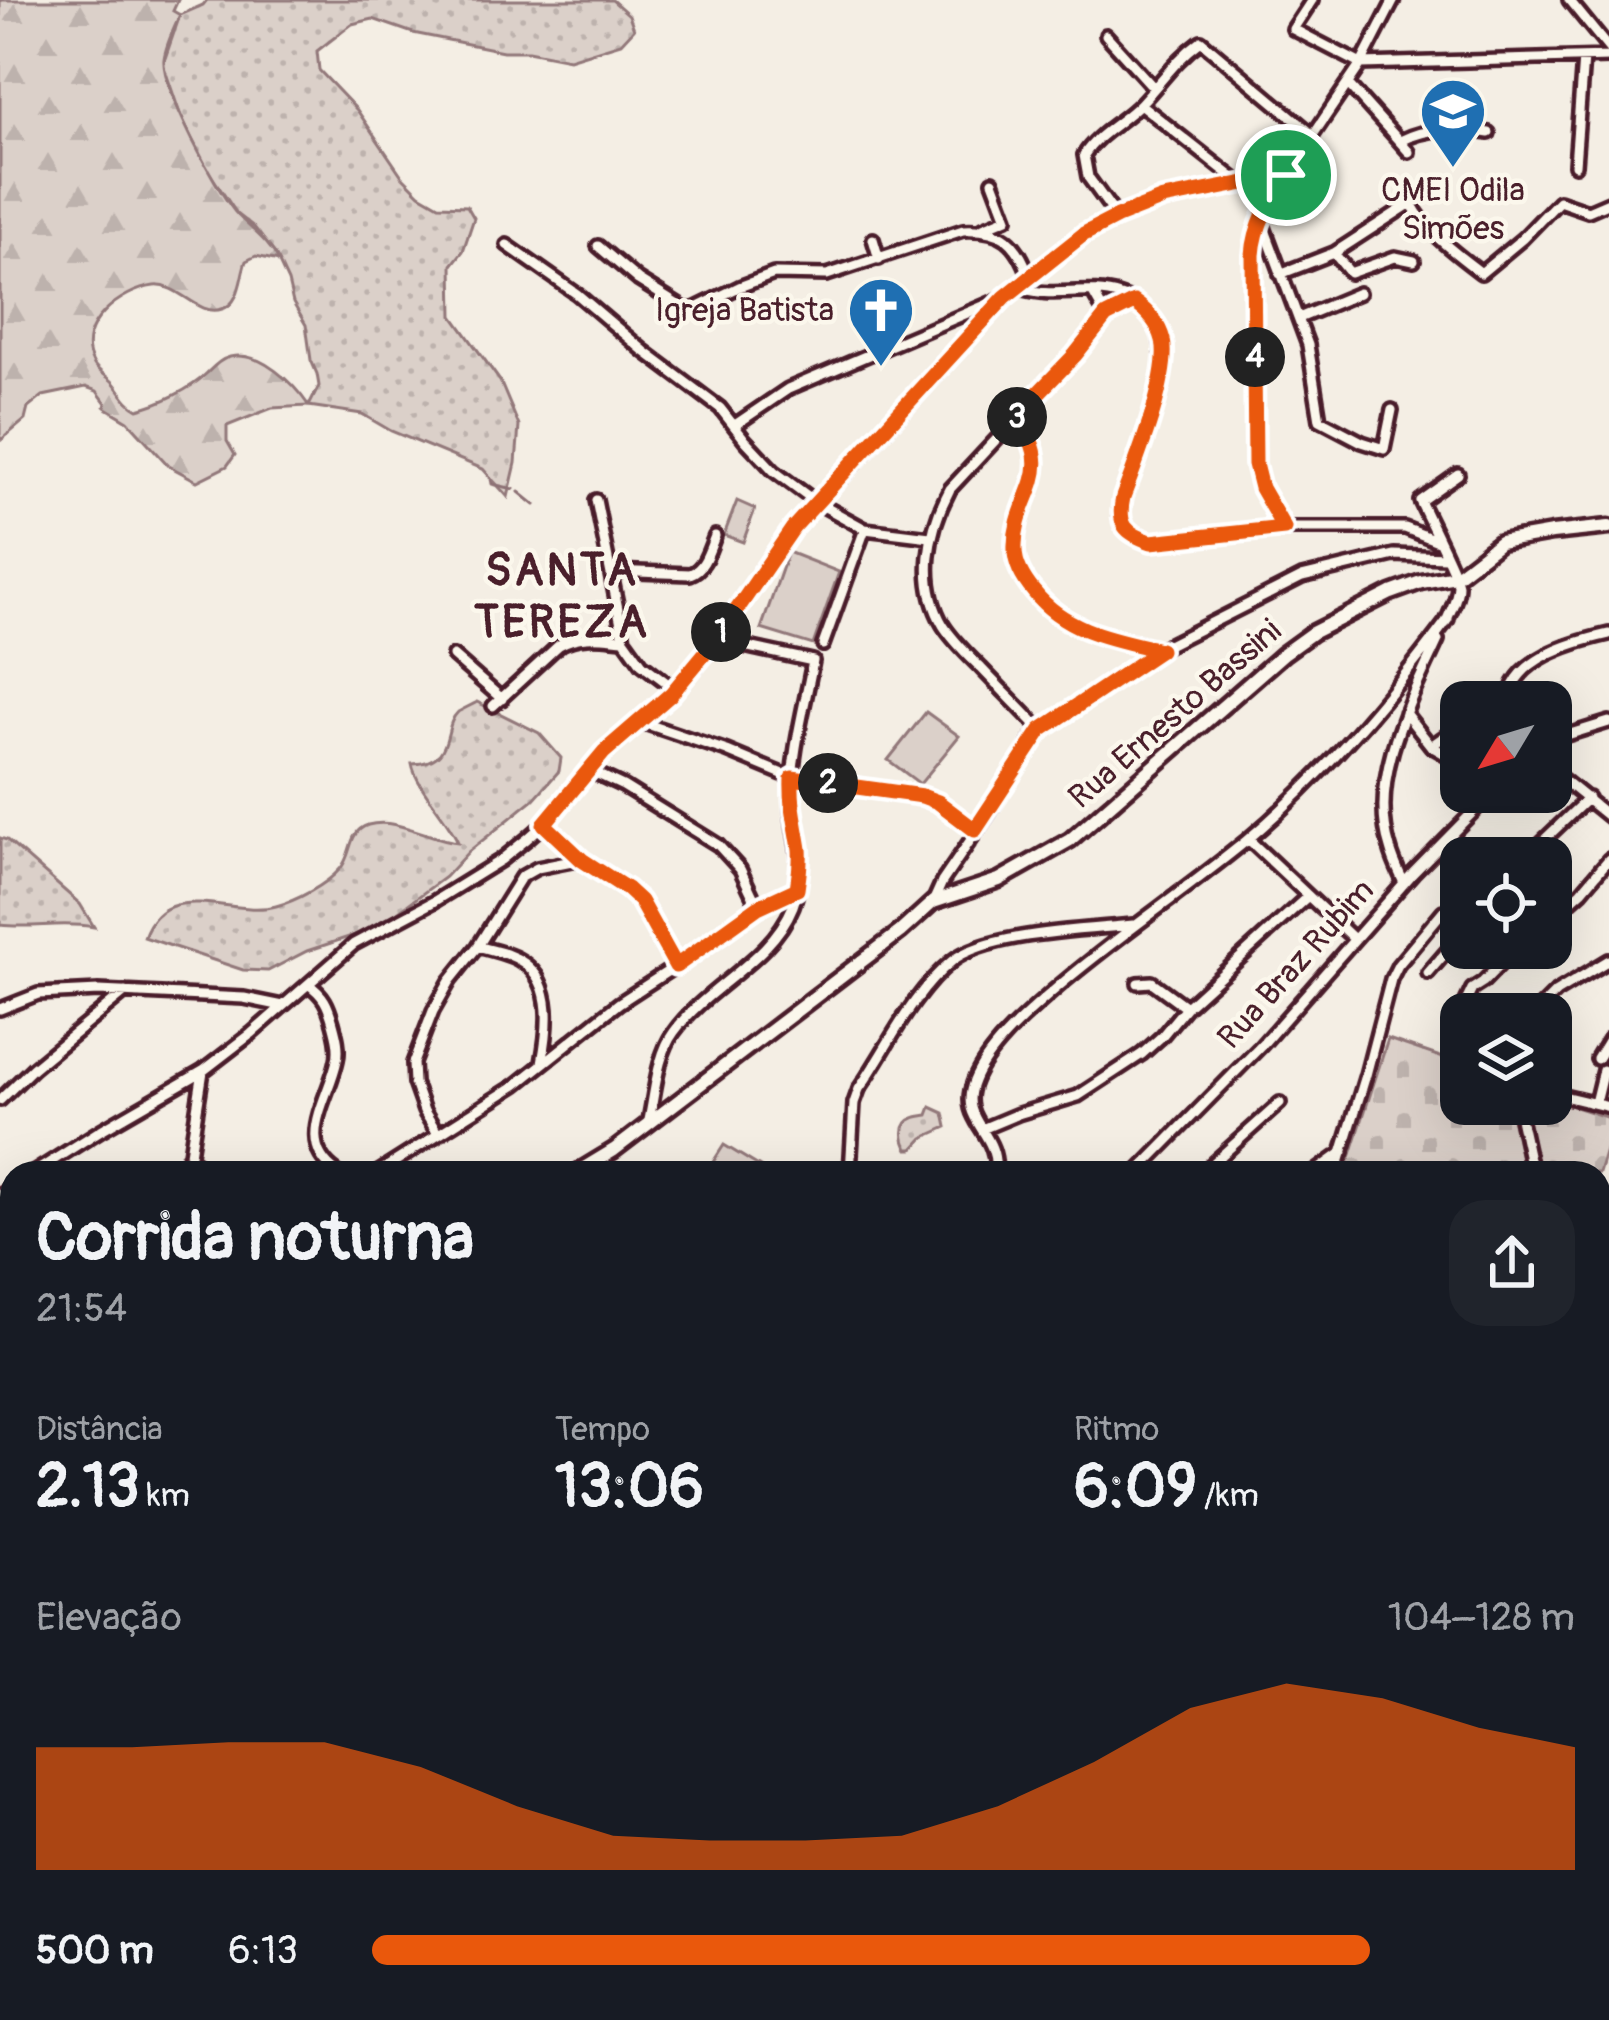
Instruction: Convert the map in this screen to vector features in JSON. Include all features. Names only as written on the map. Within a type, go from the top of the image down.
[{"type":"main road","points":[[1456,576],[1500,542],[1609,527]]},
{"type":"main road","name":"Rua Ernesto Bassini","points":[[933,902],[999,880],[1070,840],[1312,633],[1391,593],[1456,576]]},
{"type":"main road","points":[[596,1161],[900,932],[933,902]]},
{"type":"main road","points":[[606,1161],[614,1150]]},
{"type":"street","points":[[1312,0],[1293,29],[1361,64],[1583,58],[1609,53],[1569,0]]},
{"type":"street","points":[[1284,528],[1261,488],[1255,464],[1254,240],[1286,175],[1361,64],[1396,1]]},
{"type":"street","points":[[1106,35],[1153,87]]},
{"type":"street","points":[[1117,217],[1088,177],[1084,154],[1201,41],[1312,134]]},
{"type":"street","points":[[1575,165],[1583,58]]},
{"type":"street","points":[[1348,84],[1409,152]]},
{"type":"street","points":[[1140,104],[1240,183]]},
{"type":"street","points":[[1400,141],[1447,128],[1489,133]]},
{"type":"street","points":[[52,1161],[203,1071],[366,936],[434,902],[501,860],[544,824],[604,752],[675,689],[816,502],[1005,297],[1030,277],[1084,234],[1117,217],[1163,199],[1286,175]]},
{"type":"street","points":[[598,246],[638,280],[686,310],[694,309],[774,274],[827,275],[1007,218],[993,181]]},
{"type":"street","points":[[1280,274],[1334,253],[1411,202],[1431,232],[1481,273],[1559,201],[1588,211],[1609,202]]},
{"type":"street","points":[[1262,219],[1308,345],[1320,420],[1384,449],[1392,410]]},
{"type":"street","points":[[981,229],[1015,245],[1030,277]]},
{"type":"street","points":[[873,239],[879,259]]},
{"type":"street","points":[[507,245],[721,408],[774,471],[816,502],[865,530],[930,537]]},
{"type":"street","points":[[1334,253],[1350,273],[1395,257],[1414,261]]},
{"type":"street","points":[[1018,287],[1041,294],[1120,296],[1145,310],[1160,332],[1164,362],[1120,513],[1122,523],[1139,538],[1151,542],[1284,528],[1405,528],[1438,541]]},
{"type":"street","points":[[1093,293],[1106,316]]},
{"type":"street","points":[[1299,318],[1359,293]]},
{"type":"street","points":[[735,425],[788,389],[1005,297]]},
{"type":"street","points":[[1041,730],[940,620],[928,573],[930,537],[950,489],[1106,316],[1134,302]]},
{"type":"street","points":[[1016,416],[1028,432],[1037,466],[1014,548],[1019,572],[1046,607],[1075,626],[1160,650]]},
{"type":"street","points":[[1404,884],[1389,848],[1388,767],[1397,729],[1457,593],[1456,576],[1420,501],[1458,474]]},
{"type":"street","points":[[596,500],[624,639],[643,664],[675,689]]},
{"type":"street","points":[[823,645],[865,530]]},
{"type":"street","points":[[612,571],[698,572],[716,536]]},
{"type":"street","points":[[933,902],[1041,730],[1160,650],[1302,577],[1394,555],[1445,557]]},
{"type":"street","points":[[995,1161],[994,1148],[969,1106],[984,1063],[1029,1012],[1133,925],[1248,839],[1371,718],[1448,619]]},
{"type":"street","points":[[1514,681],[1530,665],[1609,634]]},
{"type":"street","points":[[453,656],[497,703],[570,639],[588,635],[624,639]]},
{"type":"street","points":[[650,1120],[663,1056],[674,1031],[766,945],[792,908],[797,889],[800,845],[792,814],[792,778],[813,661],[716,640]]},
{"type":"street","points":[[1406,713],[1440,751]]},
{"type":"street","points":[[641,722],[792,778],[922,796],[975,830]]},
{"type":"street","points":[[1572,733],[1609,722]]},
{"type":"street","points":[[1431,746],[1440,740]]},
{"type":"street","points":[[589,770],[718,845],[740,869],[758,907]]},
{"type":"street","points":[[1572,786],[1609,817]]},
{"type":"street","points":[[1544,837],[1588,798]]},
{"type":"street","name":"Rua Braz Rubim","points":[[1148,1161],[1261,1046],[1472,813]]},
{"type":"street","points":[[544,824],[582,860],[640,901],[676,966]]},
{"type":"street","points":[[1248,839],[1354,939]]},
{"type":"street","points":[[1572,900],[1609,859]]},
{"type":"street","points":[[438,1133],[416,1095],[413,1063],[433,1012],[521,877],[560,862],[582,860]]},
{"type":"street","points":[[395,1161],[503,1094],[619,1003],[758,907],[797,889]]},
{"type":"street","points":[[982,1129],[1078,1096],[1142,1054],[1186,1007],[1307,897]]},
{"type":"street","points":[[1340,1161],[1387,989],[1398,965],[1440,915]]},
{"type":"street","points":[[851,1161],[859,1089],[942,970],[968,950],[984,945],[1133,925]]},
{"type":"street","points":[[478,946],[527,964],[537,978],[548,1007],[542,1065]]},
{"type":"street","points":[[1428,973],[1440,959]]},
{"type":"street","points":[[1555,993],[1609,960]]},
{"type":"street","points":[[1470,993],[1496,969]]},
{"type":"street","points":[[1138,983],[1152,982],[1186,1007]]},
{"type":"street","points":[[308,984],[327,1002],[338,1048],[316,1132],[320,1155],[326,1161]]},
{"type":"street","points":[[0,1009],[38,994],[125,992],[244,998],[283,1006]]},
{"type":"street","points":[[0,1100],[125,992]]},
{"type":"street","points":[[1597,1059],[1609,1039]]},
{"type":"street","points":[[1595,1103],[1603,1070]]},
{"type":"street","points":[[188,1161],[203,1071]]},
{"type":"street","points":[[1572,1098],[1609,1107]]},
{"type":"street","points":[[1215,1161],[1280,1103]]},
{"type":"street","points":[[1521,1125],[1529,1161]]},
{"type":"street","points":[[1331,1161],[1343,1152]]},
{"type":"street","points":[[188,1156],[195,1161]]},
{"type":"green space","points":[[0,0],[178,0],[173,11],[180,15],[164,59],[171,91],[226,200],[279,261],[256,256],[246,261],[236,295],[222,309],[205,308],[163,286],[141,289],[115,302],[95,323],[90,336],[93,363],[138,409],[184,390],[223,360],[242,356],[276,371],[309,406],[272,408],[227,426],[227,441],[235,455],[227,466],[197,481],[169,466],[128,421],[105,407],[97,391],[86,387],[43,396],[0,441]]},
{"type":"green space","points":[[207,0],[612,0],[629,15],[634,29],[621,43],[569,59],[413,33],[373,19],[352,24],[317,51],[319,70],[357,110],[402,176],[439,205],[467,206],[474,218],[463,251],[452,265],[453,316],[500,381],[519,426],[508,497],[483,469],[362,414],[309,406],[319,386],[317,374],[306,325],[288,282],[275,254],[237,214],[207,169],[181,117],[163,64],[180,15]]},
{"type":"green space","points":[[737,501],[755,509],[743,542],[724,535]]},
{"type":"green space","points":[[788,552],[839,572],[813,645],[761,629]]},
{"type":"green space","points":[[477,702],[539,733],[561,758],[559,771],[445,877],[376,928],[307,951],[268,971],[243,970],[144,937],[167,908],[201,903],[259,908],[301,896],[340,869],[353,838],[368,825],[401,826],[458,842],[412,764],[436,757],[458,712]]},
{"type":"green space","points":[[926,712],[959,736],[920,784],[888,760]]},
{"type":"green space","points":[[0,838],[80,904],[94,927],[0,925]]},
{"type":"green space","points":[[1388,1039],[1440,1057],[1440,1125],[1514,1125],[1521,1161],[1349,1161]]},
{"type":"green space","points":[[1572,1106],[1609,1118],[1603,1161],[1533,1161],[1525,1125],[1572,1125]]},
{"type":"green space","points":[[931,1107],[944,1113],[947,1127],[908,1149],[906,1124],[928,1115]]},
{"type":"green space","points":[[724,1145],[750,1161],[714,1161]]},
{"type":"waterway","points":[[491,478],[492,484],[514,489]]},
{"type":"waterway","points":[[519,492],[535,505]]},
{"type":"place","name":"CMEI Odila Simões","points":[[1453,170]]},
{"type":"place","name":"Igreja Batista","points":[[881,369]]},
{"type":"district","name":"SANTA TEREZA","points":[[562,597]]},
{"type":"route","points":[[1286,175],[1271,197],[1253,255],[1256,476],[1284,528],[1151,542],[1122,523],[1123,497],[1158,386],[1164,344],[1154,322],[1134,302],[1106,316],[1016,416],[1028,432],[1037,466],[1014,548],[1019,572],[1060,618],[1087,631],[1160,650],[1041,730],[975,830],[922,796],[792,778],[792,814],[800,845],[797,889],[758,907],[676,966],[640,901],[582,860],[544,824],[604,752],[671,694],[716,640],[793,528],[1005,297],[1084,234],[1117,217],[1163,199],[1286,175]]}]
